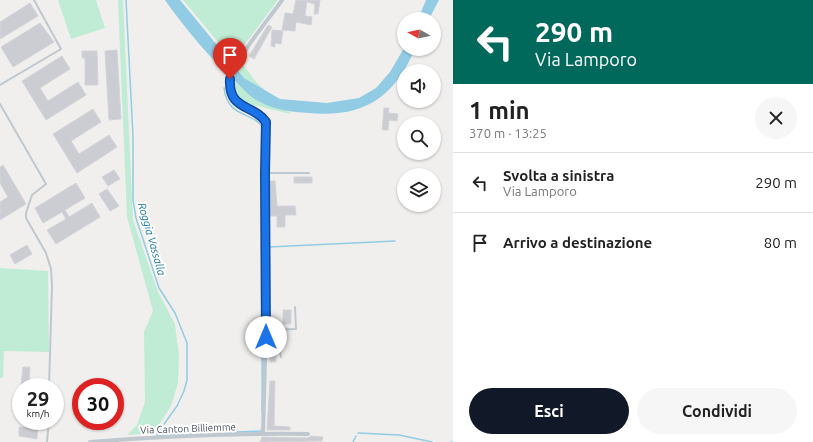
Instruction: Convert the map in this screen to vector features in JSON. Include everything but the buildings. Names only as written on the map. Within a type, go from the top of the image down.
[{"type":"street","points":[[263,433],[266,337],[266,122],[258,115],[237,103],[230,92],[230,79],[238,62],[282,0]]},
{"type":"street","name":"Via Canton Billiemme","points":[[90,442],[148,437],[263,433],[308,434]]},
{"type":"lane","points":[[0,86],[61,49],[34,0]]},
{"type":"lane","points":[[0,104],[46,184],[32,195],[26,213],[26,218],[46,253],[50,264],[52,286],[49,378]]},
{"type":"lane","points":[[265,173],[309,172]]},
{"type":"lane","points":[[266,330],[296,329],[295,307]]},
{"type":"lane","points":[[266,337],[278,339],[281,356]]},
{"type":"lane","points":[[47,442],[48,430]]},
{"type":"green space","points":[[58,0],[96,0],[105,28],[71,39]]},
{"type":"green space","points":[[118,0],[123,0],[133,220],[158,292],[175,324],[179,356],[178,383],[171,406],[154,433],[127,435],[137,425],[145,402],[144,332],[153,311],[127,217]]},
{"type":"green space","points":[[183,0],[278,0],[233,60]]},
{"type":"green space","points":[[241,62],[257,83],[266,91],[244,78],[237,69]]},
{"type":"green space","points":[[233,80],[259,100],[273,107],[290,112],[290,114],[242,101],[233,93]]},
{"type":"green space","points":[[0,268],[48,271],[49,352],[4,351],[3,378],[0,378]]},
{"type":"water","points":[[165,0],[180,0],[244,78],[280,99],[327,103],[359,98],[376,88],[390,72],[399,56],[411,56],[407,64],[397,64],[397,81],[386,93],[374,102],[345,112],[327,114],[302,113],[266,105],[248,94],[217,64],[181,22]]},
{"type":"water","points":[[426,0],[439,0],[433,12],[421,12]]},
{"type":"waterway","name":"Roggia Vassalla","points":[[126,0],[133,136],[133,200],[136,218],[159,288],[175,313],[187,343],[187,380],[184,391],[177,406],[157,434]]},
{"type":"waterway","points":[[224,88],[226,98],[230,105],[235,110],[258,122],[263,127],[262,412]]},
{"type":"waterway","points":[[269,247],[395,241]]},
{"type":"waterway","points":[[157,435],[261,430]]},
{"type":"waterway","points":[[358,433],[399,435],[432,442]]},
{"type":"waterway","points":[[353,442],[356,436]]},
{"type":"route","points":[[230,79],[230,92],[237,103],[264,118],[266,122],[266,337]]}]
